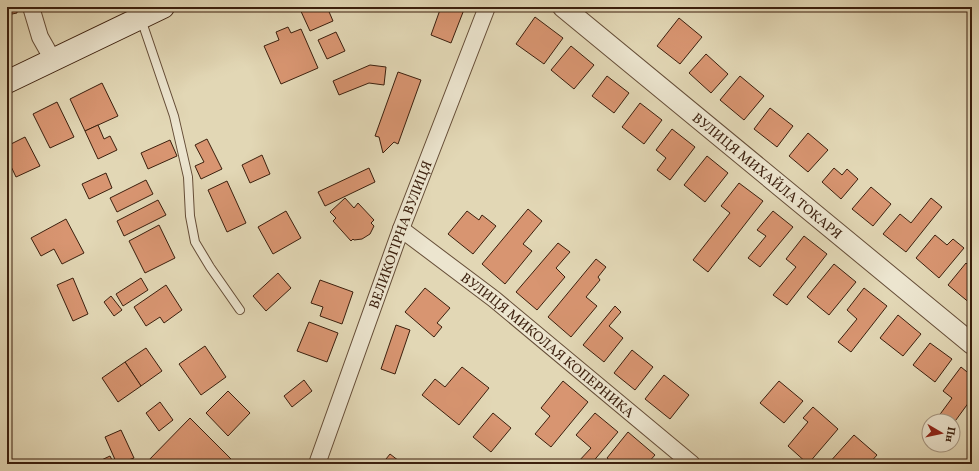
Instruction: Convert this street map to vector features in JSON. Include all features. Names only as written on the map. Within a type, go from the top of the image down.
[{"type":"main road","points":[[7,82],[163,7]]},
{"type":"street","points":[[32,7],[40,37],[53,60]]},
{"type":"street","name":"ВЕЛИКОГІРНА ВУЛИЦЯ","points":[[317,464],[401,229],[487,7]]},
{"type":"street","name":"ВУЛИЦЯ МИХАЙЛА ТОКАРЯ","points":[[563,7],[972,344]]},
{"type":"street","name":"ВУЛИЦЯ МИКОЛАЯ КОПЕРНИКА","points":[[401,229],[494,299],[692,464]]},
{"type":"lane","points":[[141,18],[174,116],[188,177],[190,216],[195,242],[210,267],[240,310]]},
{"type":"building","points":[[7,7],[17,7],[17,13],[7,15]]},
{"type":"building","points":[[44,7],[77,7],[77,11],[44,10]]},
{"type":"building","points":[[299,7],[327,7],[333,21],[310,31]]},
{"type":"building","points":[[441,7],[465,7],[451,43],[431,35]]},
{"type":"building","points":[[535,17],[563,38],[544,64],[516,44]]},
{"type":"building","points":[[679,18],[702,37],[680,64],[657,46]]},
{"type":"building","points":[[288,27],[291,33],[301,29],[318,68],[281,84],[264,46],[279,40],[276,32]]},
{"type":"building","points":[[336,32],[345,51],[327,59],[318,40]]},
{"type":"building","points":[[571,46],[594,65],[574,89],[551,70]]},
{"type":"building","points":[[706,54],[728,74],[711,93],[689,73]]},
{"type":"building","points":[[370,65],[386,67],[384,85],[369,83],[339,95],[333,81]]},
{"type":"building","points":[[398,72],[421,80],[398,144],[394,142],[383,153],[379,137],[375,136]]},
{"type":"building","points":[[607,76],[629,93],[614,113],[592,96]]},
{"type":"building","points":[[740,76],[764,96],[744,120],[720,100]]},
{"type":"building","points":[[102,83],[118,116],[85,131],[70,99]]},
{"type":"building","points":[[57,102],[74,137],[50,148],[33,114]]},
{"type":"building","points":[[640,103],[662,120],[644,144],[622,127]]},
{"type":"building","points":[[770,108],[793,126],[777,147],[754,129]]},
{"type":"building","points":[[98,125],[104,139],[110,136],[117,150],[98,159],[85,131]]},
{"type":"building","points":[[672,129],[695,147],[670,180],[657,170],[666,158],[656,150]]},
{"type":"building","points":[[808,133],[828,150],[808,172],[789,156]]},
{"type":"building","points":[[25,137],[40,166],[16,177],[7,158],[7,146]]},
{"type":"building","points":[[207,139],[222,169],[201,179],[195,166],[204,162],[195,145]]},
{"type":"building","points":[[170,140],[177,156],[148,169],[141,153]]},
{"type":"building","points":[[262,155],[270,174],[250,183],[242,165]]},
{"type":"building","points":[[707,156],[728,173],[705,202],[684,185]]},
{"type":"building","points":[[369,168],[375,182],[325,206],[318,192]]},
{"type":"building","points":[[834,168],[842,175],[847,169],[858,179],[841,199],[822,182]]},
{"type":"building","points":[[106,173],[112,188],[89,199],[82,184]]},
{"type":"building","points":[[146,180],[153,194],[117,212],[110,198]]},
{"type":"building","points":[[227,181],[246,223],[227,232],[208,190]]},
{"type":"building","points":[[739,183],[763,201],[708,272],[693,260],[730,213],[721,206]]},
{"type":"building","points":[[871,187],[891,204],[873,226],[852,209]]},
{"type":"building","points":[[345,198],[354,208],[358,203],[374,220],[371,223],[374,226],[370,234],[362,239],[353,239],[351,241],[333,221],[336,218],[330,212]]},
{"type":"building","points":[[931,198],[942,207],[906,252],[883,234],[900,214],[911,223]]},
{"type":"building","points":[[158,200],[166,215],[124,236],[117,221]]},
{"type":"building","points":[[528,209],[542,221],[523,244],[532,251],[505,284],[482,264]]},
{"type":"building","points":[[286,211],[301,238],[273,254],[258,227]]},
{"type":"building","points":[[467,211],[479,220],[482,215],[496,226],[473,254],[448,234]]},
{"type":"building","points":[[773,211],[793,227],[760,267],[748,258],[766,236],[757,230]]},
{"type":"building","points":[[66,219],[84,253],[62,264],[54,249],[41,256],[31,238]]},
{"type":"building","points":[[159,225],[175,258],[145,273],[129,241]]},
{"type":"building","points":[[935,235],[947,245],[953,239],[964,248],[939,278],[916,258]]},
{"type":"building","points":[[804,236],[827,254],[787,305],[773,295],[796,267],[786,259]]},
{"type":"building","points":[[558,243],[570,252],[556,268],[565,277],[537,310],[516,292]]},
{"type":"building","points":[[596,259],[606,267],[598,277],[600,280],[586,297],[597,306],[571,337],[548,317]]},
{"type":"building","points":[[966,263],[972,269],[971,304],[948,285]]},
{"type":"building","points":[[834,264],[856,282],[829,315],[807,297]]},
{"type":"building","points":[[278,273],[291,288],[266,311],[253,296]]},
{"type":"building","points":[[73,278],[88,314],[73,321],[57,285]]},
{"type":"building","points":[[141,278],[148,290],[123,306],[116,294]]},
{"type":"building","points":[[320,280],[353,292],[342,324],[320,316],[323,307],[311,303]]},
{"type":"building","points":[[166,285],[182,310],[164,323],[160,317],[146,326],[134,307]]},
{"type":"building","points":[[425,288],[450,308],[437,323],[442,327],[434,337],[405,312]]},
{"type":"building","points":[[864,288],[887,306],[851,352],[838,342],[857,319],[847,310]]},
{"type":"building","points":[[111,296],[122,310],[114,316],[104,302]]},
{"type":"building","points":[[615,306],[621,312],[609,326],[623,338],[604,362],[583,345]]},
{"type":"building","points":[[898,315],[921,334],[903,356],[880,338]]},
{"type":"building","points":[[309,322],[338,333],[327,362],[297,351]]},
{"type":"building","points":[[396,325],[410,330],[395,374],[381,369]]},
{"type":"building","points":[[930,343],[952,359],[935,382],[913,365]]},
{"type":"building","points":[[205,346],[226,377],[201,395],[179,364]]},
{"type":"building","points":[[146,348],[162,371],[141,386],[125,362]]},
{"type":"building","points":[[632,350],[653,367],[635,390],[614,373]]},
{"type":"building","points":[[125,362],[141,386],[118,402],[102,378]]},
{"type":"building","points":[[462,367],[489,388],[459,425],[422,395],[435,379],[445,387]]},
{"type":"building","points":[[961,367],[972,376],[972,398],[961,413],[941,413],[952,398],[943,391]]},
{"type":"building","points":[[664,375],[689,395],[670,419],[645,399]]},
{"type":"building","points":[[304,380],[312,391],[292,407],[284,396]]},
{"type":"building","points":[[563,381],[588,402],[551,447],[535,434],[550,416],[541,408]]},
{"type":"building","points":[[779,381],[803,401],[784,423],[760,403]]},
{"type":"building","points":[[228,391],[250,413],[228,436],[206,413]]},
{"type":"building","points":[[160,402],[173,420],[159,431],[146,413]]},
{"type":"building","points":[[813,407],[838,429],[808,464],[788,446],[808,422],[803,418]]},
{"type":"building","points":[[493,413],[511,428],[491,452],[473,437]]},
{"type":"building","points":[[595,413],[618,432],[591,464],[580,464],[578,462],[591,448],[576,435]]},
{"type":"building","points":[[190,418],[236,464],[146,463]]},
{"type":"building","points":[[121,430],[134,458],[117,464],[105,437]]},
{"type":"building","points":[[628,432],[655,455],[647,464],[614,464],[607,458]]},
{"type":"building","points":[[854,435],[877,455],[869,464],[828,464]]},
{"type":"building","points":[[390,454],[399,461],[397,464],[382,464]]},
{"type":"building","points":[[110,456],[114,464],[93,464]]}]
